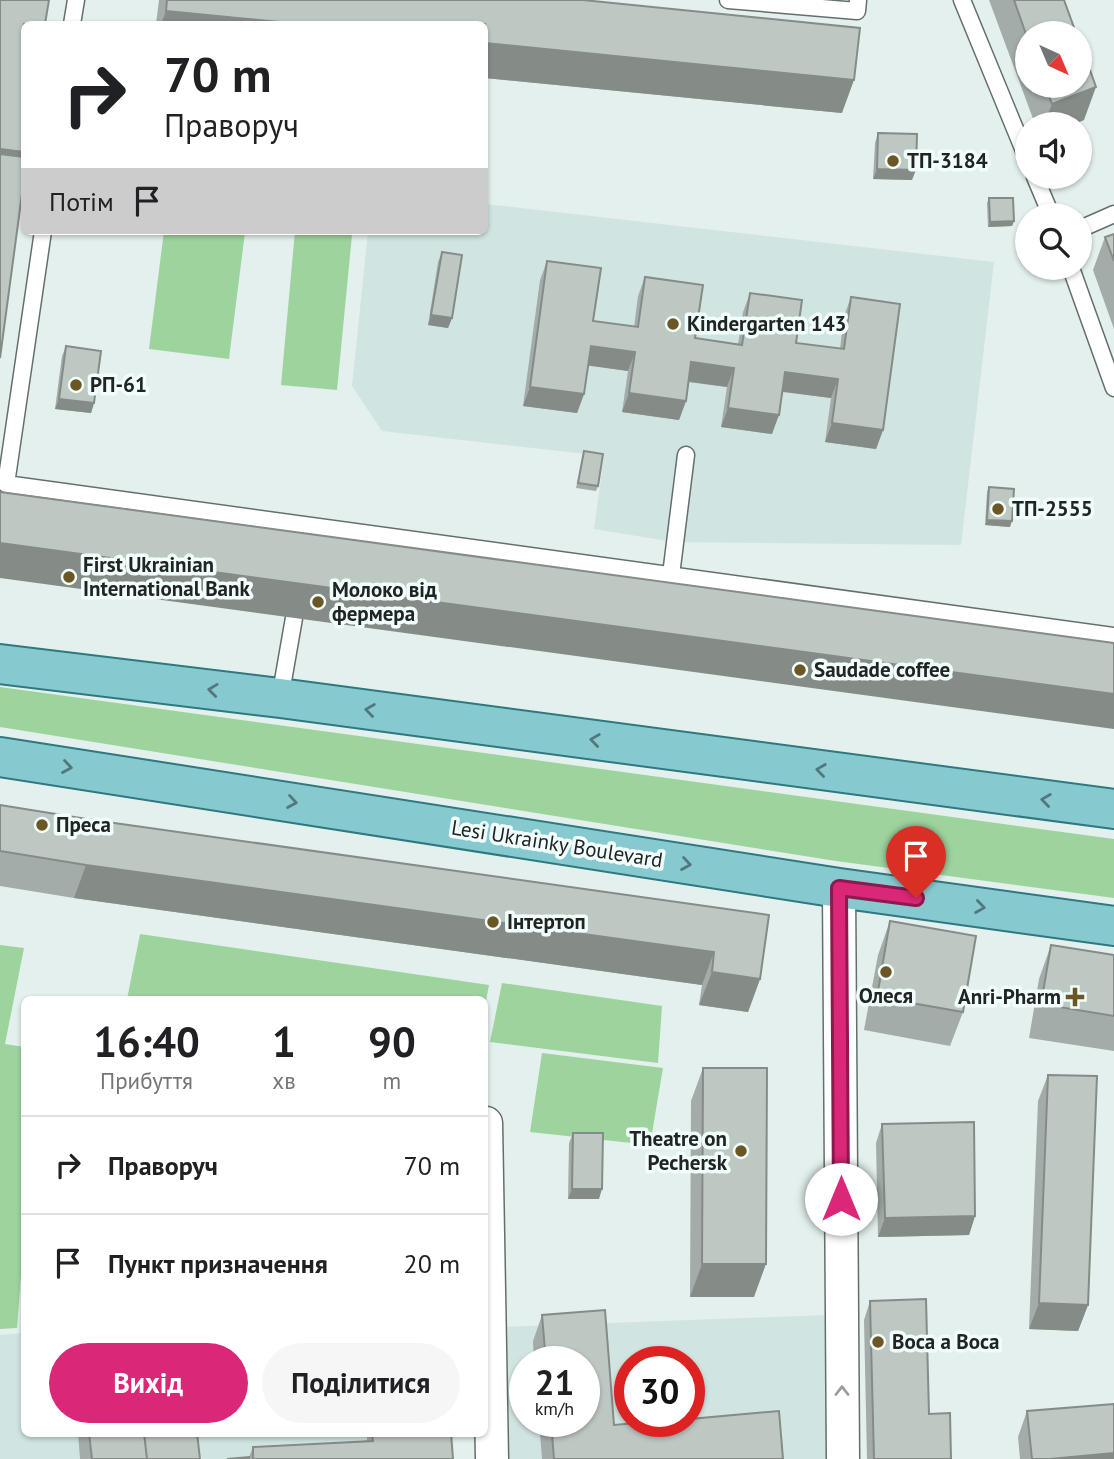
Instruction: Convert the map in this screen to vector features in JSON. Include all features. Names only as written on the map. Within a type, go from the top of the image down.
[{"type":"main road","points":[[0,664],[281,698],[1114,809]]},
{"type":"main road","name":"Lesi Ukrainky Boulevard","points":[[0,757],[839,888],[1114,926]]},
{"type":"street","points":[[839,888],[843,1459]]},
{"type":"street","points":[[488,1235],[492,1459]]},
{"type":"lane","points":[[72,21],[76,0]]},
{"type":"lane","points":[[728,0],[857,11],[858,0]]},
{"type":"lane","points":[[962,0],[1015,129]]},
{"type":"lane","points":[[1092,224],[1114,215]]},
{"type":"lane","points":[[42,235],[6,484],[306,531],[671,575],[1114,636]]},
{"type":"lane","points":[[1075,280],[1114,388]]},
{"type":"lane","points":[[671,575],[686,455]]},
{"type":"lane","points":[[281,698],[294,618]]},
{"type":"shaded area","name":"Kindergarten 143","points":[[488,204],[994,262],[961,545],[674,542],[594,529],[604,456],[382,431],[352,386],[368,235],[488,235]]},
{"type":"shaded area","points":[[827,1315],[827,1459],[505,1459],[499,1327]]},
{"type":"shaded area","points":[[21,1333],[21,1437],[445,1437],[446,1459],[0,1459],[0,1335]]},
{"type":"green space","points":[[163,235],[245,235],[229,359],[149,349]]},
{"type":"green space","points":[[295,235],[352,235],[337,390],[281,385]]},
{"type":"green space","points":[[0,687],[1114,839],[1114,898],[836,861],[0,727]]},
{"type":"green space","points":[[140,934],[489,985],[487,996],[128,996]]},
{"type":"green space","points":[[0,945],[24,948],[5,1044],[21,1047],[21,1275],[17,1328],[0,1329]]},
{"type":"green space","points":[[502,983],[662,1006],[658,1063],[490,1042]]},
{"type":"green space","points":[[542,1053],[663,1068],[650,1145],[530,1132]]},
{"type":"building","points":[[0,0],[49,0],[46,21],[21,21],[21,152],[0,149]]},
{"type":"building","points":[[167,0],[583,0],[860,28],[854,80],[488,43],[488,21],[268,21],[166,11]]},
{"type":"building","points":[[1014,0],[1064,0],[1072,21],[1021,21]]},
{"type":"building","points":[[1050,98],[1068,98],[1052,104]]},
{"type":"building","name":"ТП-3184","points":[[878,133],[917,134],[916,170],[877,169]]},
{"type":"building","points":[[0,154],[21,157],[21,201],[0,358]]},
{"type":"building","points":[[989,198],[1013,198],[1014,221],[990,222]]},
{"type":"building","points":[[1114,234],[1114,261],[1105,237]]},
{"type":"building","points":[[442,252],[462,255],[452,318],[431,315]]},
{"type":"building","points":[[547,261],[601,268],[593,321],[638,327],[645,277],[703,285],[695,338],[742,345],[750,293],[802,300],[796,343],[844,349],[851,297],[900,304],[883,430],[832,423],[838,379],[785,372],[779,415],[728,408],[734,368],[691,362],[686,401],[629,393],[635,352],[591,346],[584,394],[530,387]]},
{"type":"building","name":"РП-61","points":[[66,346],[101,351],[94,403],[59,399]]},
{"type":"building","points":[[584,451],[603,454],[598,486],[578,483]]},
{"type":"building","name":"ТП-2555","points":[[989,487],[1014,489],[1012,521],[987,520]]},
{"type":"building","points":[[0,492],[1114,643],[1114,694],[0,543]]},
{"type":"building","points":[[0,805],[769,915],[760,979],[712,972],[714,952],[0,851]]},
{"type":"building","points":[[890,921],[976,936],[963,1012],[877,997]]},
{"type":"building","points":[[1051,945],[1114,955],[1114,1016],[1041,1004]]},
{"type":"building","points":[[703,1068],[767,1068],[766,1264],[702,1264]]},
{"type":"building","points":[[1048,1075],[1097,1076],[1088,1305],[1039,1303]]},
{"type":"building","points":[[974,1122],[975,1216],[885,1218],[882,1124]]},
{"type":"building","points":[[573,1133],[603,1133],[602,1189],[572,1189]]},
{"type":"building","points":[[926,1299],[929,1414],[950,1413],[951,1459],[874,1459],[870,1301]]},
{"type":"building","points":[[605,1310],[614,1437],[705,1437],[705,1418],[779,1411],[783,1459],[554,1459],[552,1437],[600,1437],[600,1346],[545,1346],[542,1315]]},
{"type":"building","points":[[1114,1404],[1114,1453],[1032,1459],[1027,1411]]},
{"type":"building","points":[[89,1437],[144,1437],[147,1459],[92,1459]]},
{"type":"building","points":[[144,1437],[197,1437],[200,1459],[147,1459]]},
{"type":"building","points":[[372,1437],[451,1437],[453,1459],[253,1459],[253,1447],[373,1441]]},
{"type":"place","name":"ТП-3184","points":[[893,161]]},
{"type":"place","name":"Kindergarten 143","points":[[673,324]]},
{"type":"place","name":"РП-61","points":[[76,385]]},
{"type":"place","name":"ТП-2555","points":[[998,509]]},
{"type":"place","name":"First Ukrainian International Bank","points":[[69,577]]},
{"type":"place","name":"Молоко від фермера","points":[[318,602]]},
{"type":"place","name":"Saudade coffee","points":[[800,670]]},
{"type":"place","name":"Преса","points":[[42,825]]},
{"type":"place","name":"Інтертоп","points":[[493,922]]},
{"type":"place","name":"Олеся","points":[[886,972]]},
{"type":"place","name":"Anri-Pharm","points":[[1075,997]]},
{"type":"place","name":"Theatre on Pechersk","points":[[741,1151]]},
{"type":"place","name":"Boca a Boca","points":[[878,1342]]},
{"type":"route","points":[[841,1199],[839,888],[916,898]]}]
